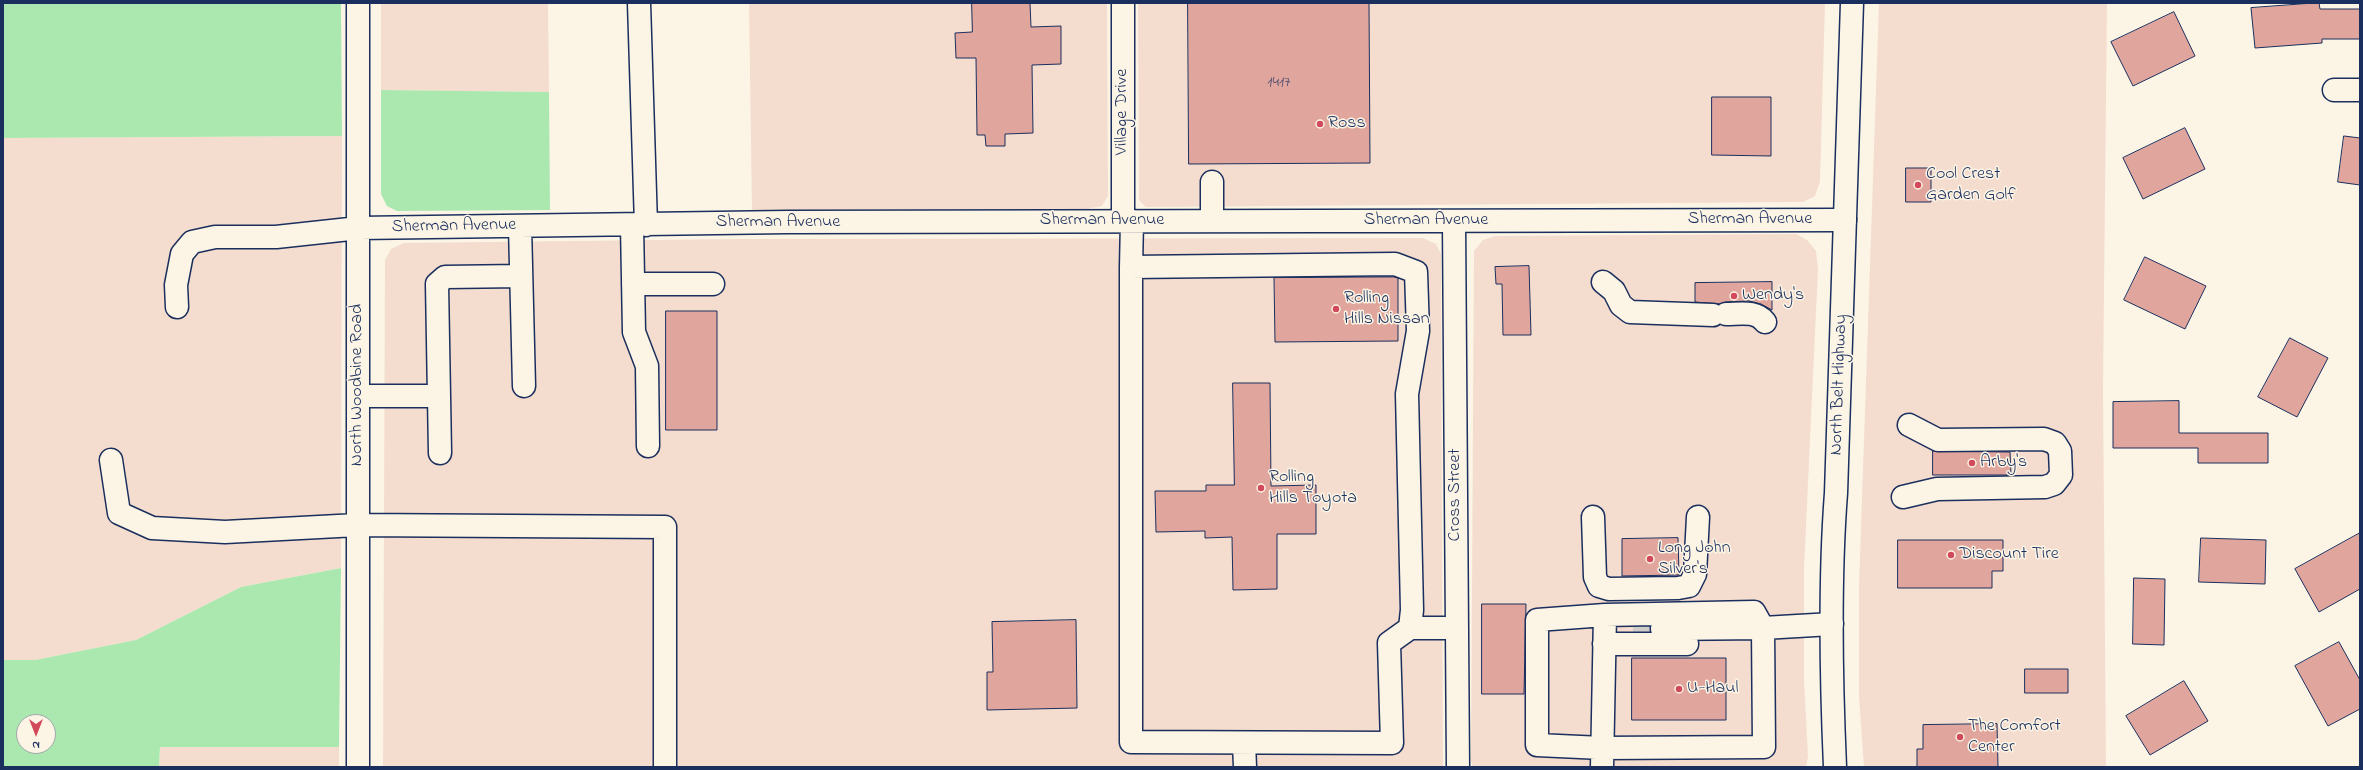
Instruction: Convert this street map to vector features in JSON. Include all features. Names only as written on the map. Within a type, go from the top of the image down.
[{"type":"street","name":"North Woodbine Road","points":[[358,3],[358,767]]},
{"type":"street","points":[[640,3],[639,225],[633,284],[634,332],[647,366],[648,446]]},
{"type":"street","name":"Village Drive","points":[[1123,3],[1127,221],[1132,267],[1131,742],[1244,742]]},
{"type":"street","name":"North Belt Highway","points":[[1835,767],[1831,662],[1833,534],[1837,478],[1852,3]]},
{"type":"street","points":[[2334,90],[2360,90]]},
{"type":"street","points":[[1212,182],[1212,221]]},
{"type":"street","name":"Sherman Avenue","points":[[177,307],[176,285],[182,254],[192,242],[215,237],[276,237],[359,228],[1127,221],[1454,222],[1845,220]]},
{"type":"street","name":"Cross Street","points":[[1454,222],[1458,767]]},
{"type":"street","points":[[520,226],[524,386]]},
{"type":"street","points":[[1132,267],[1395,264],[1416,272],[1418,331],[1407,394],[1412,610],[1410,628]]},
{"type":"street","points":[[440,453],[437,284],[444,277],[521,276]]},
{"type":"street","points":[[1603,282],[1614,291],[1620,305],[1630,312],[1720,315],[1752,314],[1761,316],[1765,322]]},
{"type":"street","points":[[633,284],[713,284]]},
{"type":"street","points":[[358,396],[439,396]]},
{"type":"street","points":[[1903,497],[1937,489],[2045,487],[2054,484],[2061,476],[2060,451],[2055,443],[2044,439],[1938,440],[1909,426]]},
{"type":"street","points":[[110,460],[118,513],[152,528],[225,532],[357,526],[665,527],[665,767]]},
{"type":"street","points":[[1594,517],[1595,577],[1599,586],[1609,589],[1678,588],[1689,586],[1695,574],[1698,517]]},
{"type":"street","points":[[1604,630],[1754,612],[1763,636],[1764,747],[1602,758],[1537,745],[1537,620],[1604,630],[1763,636],[1832,624]]},
{"type":"street","points":[[1245,767],[1244,742],[1392,744],[1389,643],[1410,628],[1457,628]]},
{"type":"street","points":[[1662,629],[1763,636]]},
{"type":"street","points":[[1604,630],[1633,630]]},
{"type":"street","points":[[1602,758],[1604,630]]},
{"type":"shaded area","points":[[381,3],[548,3],[549,92],[381,90]]},
{"type":"shaded area","points":[[749,3],[1107,3],[1108,196],[1102,206],[1086,209],[752,210]]},
{"type":"shaded area","points":[[1138,3],[1825,3],[1820,181],[1815,196],[1803,202],[1146,207],[1139,200]]},
{"type":"shaded area","points":[[1879,3],[2107,3],[2103,389],[2106,767],[1864,767],[1859,697],[1859,586]]},
{"type":"shaded area","points":[[342,136],[341,568],[241,587],[136,640],[35,660],[3,660],[3,138]]},
{"type":"shaded area","points":[[1796,234],[1807,240],[1816,251],[1818,269],[1804,568],[1804,679],[1808,757],[1806,767],[1473,767],[1471,761],[1474,251],[1483,240],[1495,236]]},
{"type":"shaded area","points":[[1423,238],[1436,244],[1441,254],[1443,767],[383,767],[385,260],[391,249],[404,243],[739,239]]},
{"type":"shaded area","points":[[160,747],[339,747],[339,767],[159,767]]},
{"type":"green space","points":[[3,3],[341,3],[342,136],[3,138]]},
{"type":"green space","points":[[381,90],[549,92],[550,210],[397,211],[387,206],[381,194]]},
{"type":"green space","points":[[341,568],[339,747],[160,747],[159,767],[3,767],[3,660],[35,660],[136,640],[241,587]]},
{"type":"building","points":[[972,3],[1030,3],[1031,27],[1061,26],[1061,64],[1032,65],[1033,133],[1005,134],[1005,146],[986,146],[985,135],[977,135],[976,58],[956,58],[955,33],[972,32]]},
{"type":"building","points":[[1188,3],[1369,3],[1370,163],[1189,164]]},
{"type":"building","points":[[2319,3],[2320,9],[2360,9],[2360,39],[2322,39],[2322,43],[2255,48],[2251,8]]},
{"type":"building","points":[[2174,12],[2195,56],[2133,86],[2111,42]]},
{"type":"building","points":[[1712,97],[1771,97],[1771,156],[1712,155]]},
{"type":"building","points":[[2185,128],[2205,169],[2143,199],[2123,158]]},
{"type":"building","points":[[2344,136],[2360,138],[2360,185],[2338,182]]},
{"type":"building","name":"Cool Crest Garden Golf","points":[[1906,168],[1931,168],[1931,202],[1906,202]]},
{"type":"building","points":[[2145,257],[2206,286],[2185,329],[2124,300]]},
{"type":"building","points":[[1529,266],[1531,335],[1503,335],[1502,284],[1496,284],[1495,267]]},
{"type":"building","name":"Rolling Hills Nissan","points":[[1274,278],[1398,278],[1398,341],[1275,342]]},
{"type":"building","name":"Wendy's","points":[[1772,282],[1772,310],[1761,304],[1749,301],[1726,302],[1719,304],[1695,302],[1695,283]]},
{"type":"building","points":[[666,311],[717,311],[717,430],[666,430]]},
{"type":"building","points":[[2290,338],[2328,358],[2297,417],[2258,397]]},
{"type":"building","name":"Rolling Hills Toyota","points":[[1233,383],[1270,383],[1271,486],[1316,485],[1316,534],[1277,534],[1277,589],[1233,590],[1232,537],[1205,538],[1205,531],[1156,532],[1155,491],[1206,491],[1206,485],[1234,485]]},
{"type":"building","points":[[2179,401],[2179,433],[2268,433],[2268,463],[2198,463],[2198,448],[2113,448],[2113,402]]},
{"type":"building","name":"Arby's","points":[[1933,451],[2010,452],[2011,475],[1933,475]]},
{"type":"building","points":[[2360,533],[2360,589],[2319,612],[2295,569]]},
{"type":"building","name":"Long John Silver's","points":[[1678,538],[1679,575],[1622,576],[1622,539]]},
{"type":"building","points":[[2201,538],[2266,540],[2265,584],[2199,582]]},
{"type":"building","name":"Discount Tire","points":[[1898,540],[2003,540],[2003,571],[1992,571],[1992,588],[1898,588]]},
{"type":"building","points":[[2134,578],[2165,579],[2164,645],[2133,644]]},
{"type":"building","points":[[1482,604],[1526,604],[1524,694],[1482,694]]},
{"type":"building","points":[[1076,620],[1077,708],[987,710],[987,672],[993,672],[992,622]]},
{"type":"building","points":[[2339,642],[2360,680],[2360,709],[2328,726],[2295,666]]},
{"type":"building","name":"U-Haul","points":[[1632,658],[1726,658],[1726,720],[1632,720]]},
{"type":"building","points":[[2025,669],[2068,669],[2068,693],[2025,693]]},
{"type":"building","points":[[2184,681],[2208,721],[2150,755],[2126,716]]},
{"type":"building","name":"The Comfort Center","points":[[1997,724],[1998,767],[1917,767],[1917,749],[1923,749],[1923,725]]},
{"type":"tunnel","points":[[1633,630],[1662,629]]},
{"type":"place","name":"Ross","points":[[1320,124]]},
{"type":"place","name":"Cool Crest Garden Golf","points":[[1918,185]]},
{"type":"place","name":"Wendy's","points":[[1734,296]]},
{"type":"place","name":"Rolling Hills Nissan","points":[[1336,309]]},
{"type":"place","name":"Arby's","points":[[1972,463]]},
{"type":"place","name":"Rolling Hills Toyota","points":[[1261,488]]},
{"type":"place","name":"Discount Tire","points":[[1951,555]]},
{"type":"place","name":"Long John Silver's","points":[[1650,559]]},
{"type":"place","name":"U-Haul","points":[[1679,689]]},
{"type":"place","name":"The Comfort Center","points":[[1960,737]]}]
